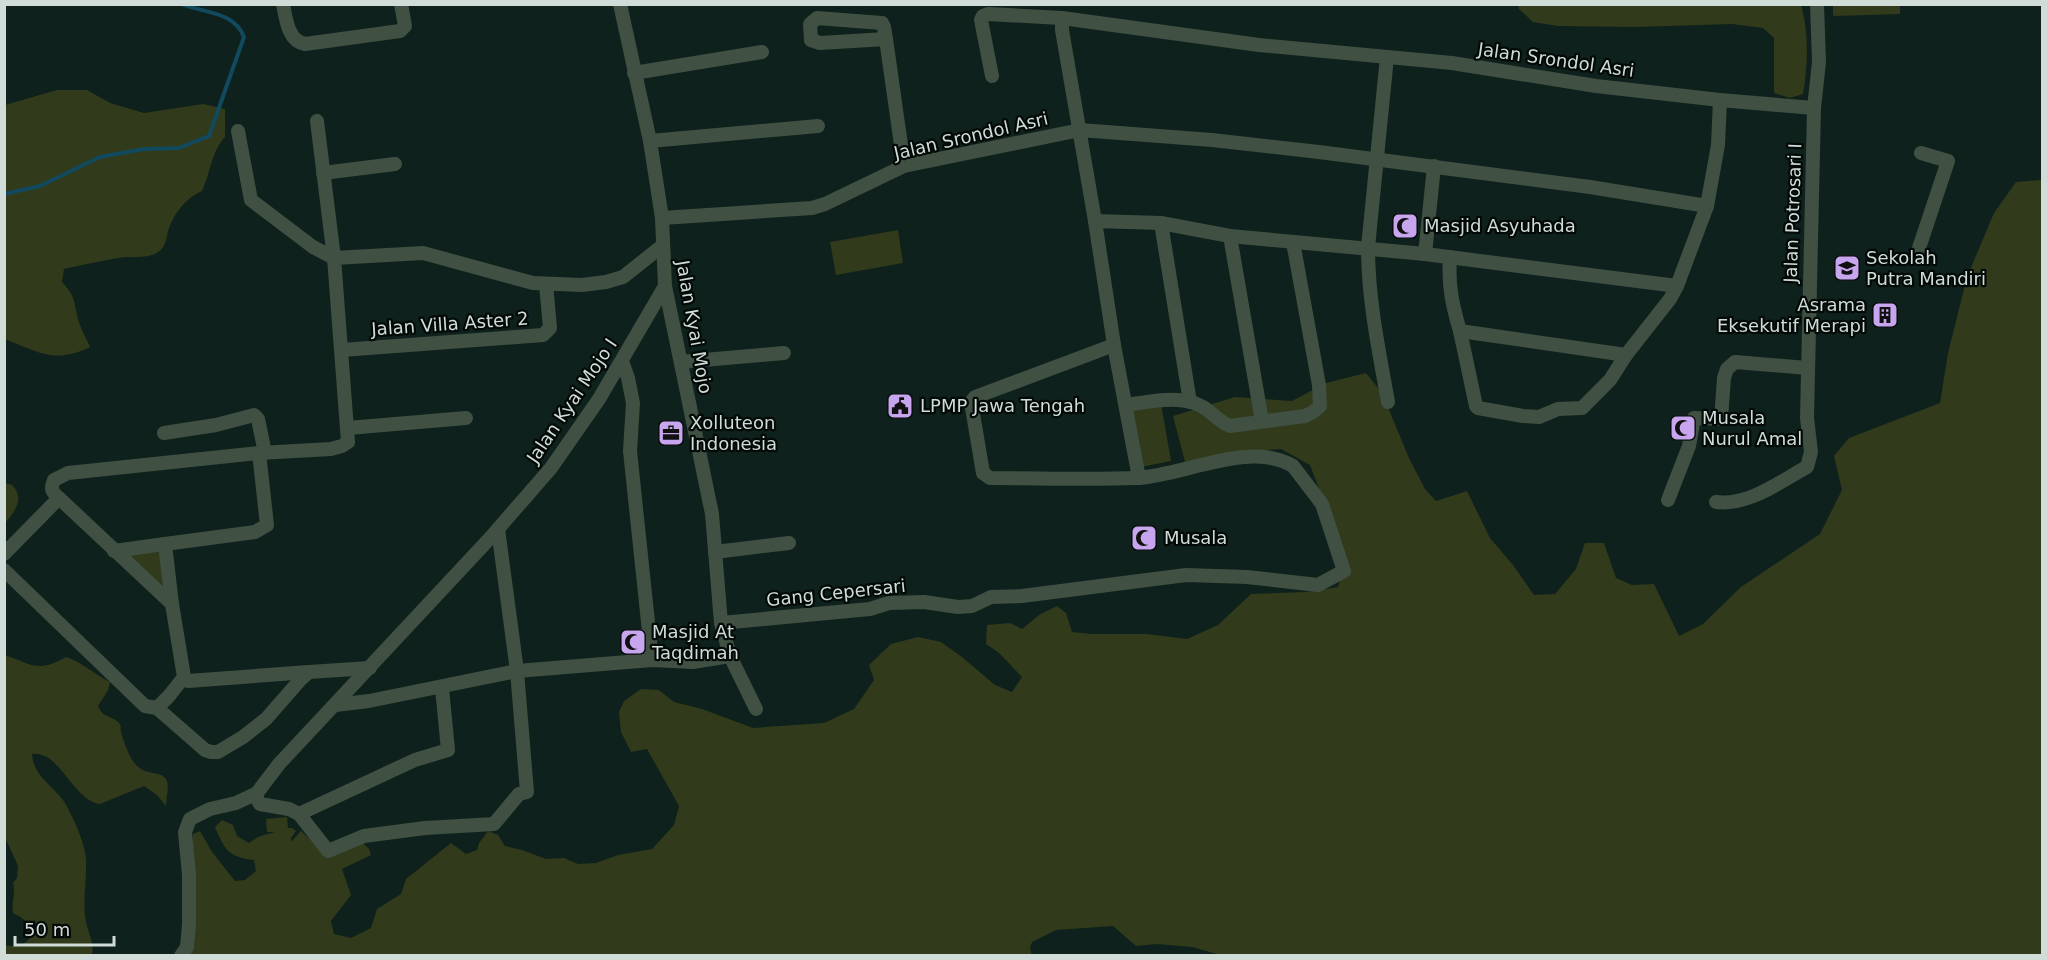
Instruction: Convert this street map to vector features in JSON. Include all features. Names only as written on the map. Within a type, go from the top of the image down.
[{"type":"street","points":[[283,4],[287,23],[294,39],[298,43],[305,44],[400,31],[405,26],[401,4]]},
{"type":"street","name":"Jalan Kyai Mojo","points":[[620,4],[650,141],[662,219],[665,286],[712,514],[720,623],[730,657],[756,709]]},
{"type":"street","name":"Jalan Potrosari I","points":[[1716,502],[1727,503],[1751,497],[1807,467],[1810,462],[1806,418],[1814,108],[1819,62],[1817,4]]},
{"type":"street","name":"Jalan Srondol Asri","points":[[992,76],[981,20],[988,14],[1062,18],[1258,45],[1452,63],[1596,86],[1814,108]]},
{"type":"street","points":[[886,39],[839,44],[820,43],[811,40],[810,24],[817,18],[882,23],[886,39],[904,166]]},
{"type":"street","points":[[1062,18],[1062,30],[1114,345],[1139,478],[990,478],[983,472],[971,402],[975,397],[1114,345]]},
{"type":"street","points":[[634,73],[762,52]]},
{"type":"street","points":[[1388,57],[1368,247],[1370,297],[1388,402]]},
{"type":"street","points":[[1450,257],[1448,285],[1476,406],[1523,416],[1540,417],[1558,409],[1582,408],[1610,380],[1626,355],[1671,299],[1677,286],[1707,206],[1718,145],[1720,100]]},
{"type":"street","points":[[172,604],[52,492],[52,484],[54,480],[68,473],[262,453],[337,448],[348,442],[334,258],[317,121]]},
{"type":"street","points":[[650,141],[818,126]]},
{"type":"street","name":"Jalan Srondol Asri","points":[[662,219],[812,208],[904,166],[1080,130],[1212,140],[1377,159],[1590,187],[1707,206]]},
{"type":"street","points":[[238,131],[251,200],[313,247],[334,258]]},
{"type":"street","points":[[1919,248],[1948,161],[1921,153]]},
{"type":"street","points":[[323,173],[395,164]]},
{"type":"street","points":[[1425,254],[1434,166]]},
{"type":"street","points":[[1095,221],[1161,223],[1230,236],[1368,247],[1677,286]]},
{"type":"street","points":[[1161,223],[1191,402]]},
{"type":"street","points":[[1230,236],[1262,421]]},
{"type":"street","points":[[1126,405],[1153,401],[1191,402],[1203,407],[1222,423],[1230,426],[1305,416],[1320,406],[1319,385],[1293,242]]},
{"type":"street","name":"Jalan Villa Aster 2","points":[[334,258],[423,253],[533,283],[582,285],[617,280],[662,246]]},
{"type":"street","name":"Jalan Villa Aster 2","points":[[342,350],[543,335],[550,328],[546,284]]},
{"type":"street","name":"Jalan Kyai Mojo I","points":[[257,793],[279,764],[498,529],[551,468],[599,399],[665,286]]},
{"type":"street","points":[[1460,331],[1626,355]]},
{"type":"street","points":[[681,362],[784,353]]},
{"type":"street","points":[[622,361],[633,403],[630,451],[652,660]]},
{"type":"street","points":[[1668,500],[1689,446],[1694,418],[1721,419],[1724,378],[1730,365],[1735,362],[1745,362],[1807,368]]},
{"type":"street","points":[[114,551],[255,532],[267,525],[258,419],[254,415],[216,425],[164,433]]},
{"type":"street","points":[[348,428],[466,418]]},
{"type":"street","name":"Gang Cepersari","points":[[720,623],[870,609],[889,603],[924,602],[958,607],[972,606],[992,597],[1022,596],[1186,575],[1247,577],[1318,585],[1344,571],[1322,504],[1291,464],[1264,457],[1243,457],[1139,478]]},
{"type":"street","points":[[4,554],[59,498]]},
{"type":"street","points":[[181,956],[187,947],[189,924],[189,875],[185,832],[190,819],[210,809],[236,803],[257,793],[260,804],[289,809],[299,814],[328,851],[364,836],[424,828],[494,825],[519,794],[527,792],[517,671],[498,529]]},
{"type":"street","points":[[715,552],[789,543]]},
{"type":"street","points":[[165,544],[184,677],[188,681],[370,668]]},
{"type":"street","points":[[4,570],[145,706],[157,708],[205,750],[218,752],[243,737],[266,718],[309,672]]},
{"type":"street","points":[[334,705],[369,701],[517,671],[652,660],[693,662],[730,657]]},
{"type":"street","points":[[157,708],[184,677]]},
{"type":"street","points":[[299,814],[415,760],[448,750],[442,687]]},
{"type":"green space","points":[[1518,5],[1801,5],[1807,49],[1803,94],[1790,98],[1774,93],[1774,38],[1763,28],[1732,24],[1636,27],[1558,26],[1533,22],[1519,9]]},
{"type":"green space","points":[[1833,5],[1900,5],[1900,14],[1833,16]]},
{"type":"green space","points":[[57,90],[87,90],[110,103],[144,113],[203,104],[225,109],[225,137],[214,156],[202,191],[191,197],[178,211],[161,250],[149,256],[118,258],[64,269],[62,282],[73,298],[80,325],[90,347],[55,356],[36,352],[4,339],[5,105]]},
{"type":"green space","points":[[2042,180],[2042,955],[1224,956],[1192,947],[1157,944],[1136,946],[1113,926],[1056,930],[1032,942],[1030,948],[1032,956],[186,956],[193,834],[200,831],[212,852],[235,881],[245,880],[256,871],[254,860],[238,857],[225,847],[215,827],[222,820],[233,825],[237,836],[249,843],[258,837],[275,832],[267,832],[266,819],[287,817],[288,828],[296,831],[291,842],[301,831],[329,857],[361,841],[369,849],[371,855],[342,869],[351,895],[331,921],[334,934],[351,938],[371,928],[377,909],[401,894],[406,879],[451,843],[466,854],[477,850],[488,831],[498,835],[505,846],[546,859],[564,858],[578,864],[596,863],[618,855],[652,849],[674,825],[679,806],[647,749],[631,752],[621,732],[619,712],[624,701],[641,689],[659,690],[674,702],[702,709],[753,728],[824,723],[854,709],[874,680],[869,665],[891,644],[918,637],[941,642],[995,685],[1012,692],[1022,677],[999,653],[986,644],[987,625],[1010,623],[1022,629],[1039,615],[1057,606],[1066,613],[1072,632],[1147,634],[1187,639],[1218,625],[1251,594],[1306,592],[1338,587],[1343,570],[1338,538],[1310,465],[1281,449],[1239,452],[1185,462],[1173,416],[1235,397],[1292,401],[1326,383],[1366,373],[1382,393],[1409,458],[1425,489],[1436,501],[1467,491],[1490,538],[1534,595],[1555,594],[1576,569],[1585,543],[1604,543],[1616,578],[1632,585],[1654,584],[1679,636],[1703,624],[1741,587],[1820,534],[1842,490],[1834,456],[1849,438],[1940,403],[1948,353],[1967,277],[1994,213],[2016,182]]},
{"type":"green space","points":[[898,230],[903,263],[836,275],[830,242]]},
{"type":"green space","points":[[1161,404],[1171,461],[1141,467],[1131,409]]},
{"type":"green space","points":[[5,483],[12,485],[16,490],[18,500],[15,510],[5,523]]},
{"type":"green space","points":[[162,552],[164,587],[128,554]]},
{"type":"green space","points":[[5,655],[36,666],[49,665],[66,657],[110,682],[98,706],[100,710],[120,724],[127,750],[137,766],[145,771],[161,775],[167,782],[166,806],[157,795],[144,786],[100,804],[90,801],[82,794],[51,760],[42,755],[32,754],[33,762],[40,775],[65,803],[83,845],[86,859],[85,915],[92,955],[5,955],[5,945],[20,945],[32,935],[26,921],[13,913],[13,883],[17,878],[18,866],[5,837]]},
{"type":"waterway","points":[[4,194],[40,186],[100,157],[144,149],[179,148],[209,136],[244,37],[233,22],[217,14],[181,4]]},
{"type":"place","name":"Masjid Asyuhada","points":[[1405,226]]},
{"type":"place","name":"Sekolah Putra Mandiri","points":[[1847,268]]},
{"type":"place","name":"Asrama Eksekutif Merapi","points":[[1885,315]]},
{"type":"place","name":"LPMP Jawa Tengah","points":[[900,406]]},
{"type":"place","name":"Musala Nurul Amal","points":[[1683,428]]},
{"type":"place","name":"Xolluteon Indonesia","points":[[671,433]]},
{"type":"place","name":"Musala","points":[[1144,538]]},
{"type":"place","name":"Masjid At Taqdimah","points":[[633,642]]}]
